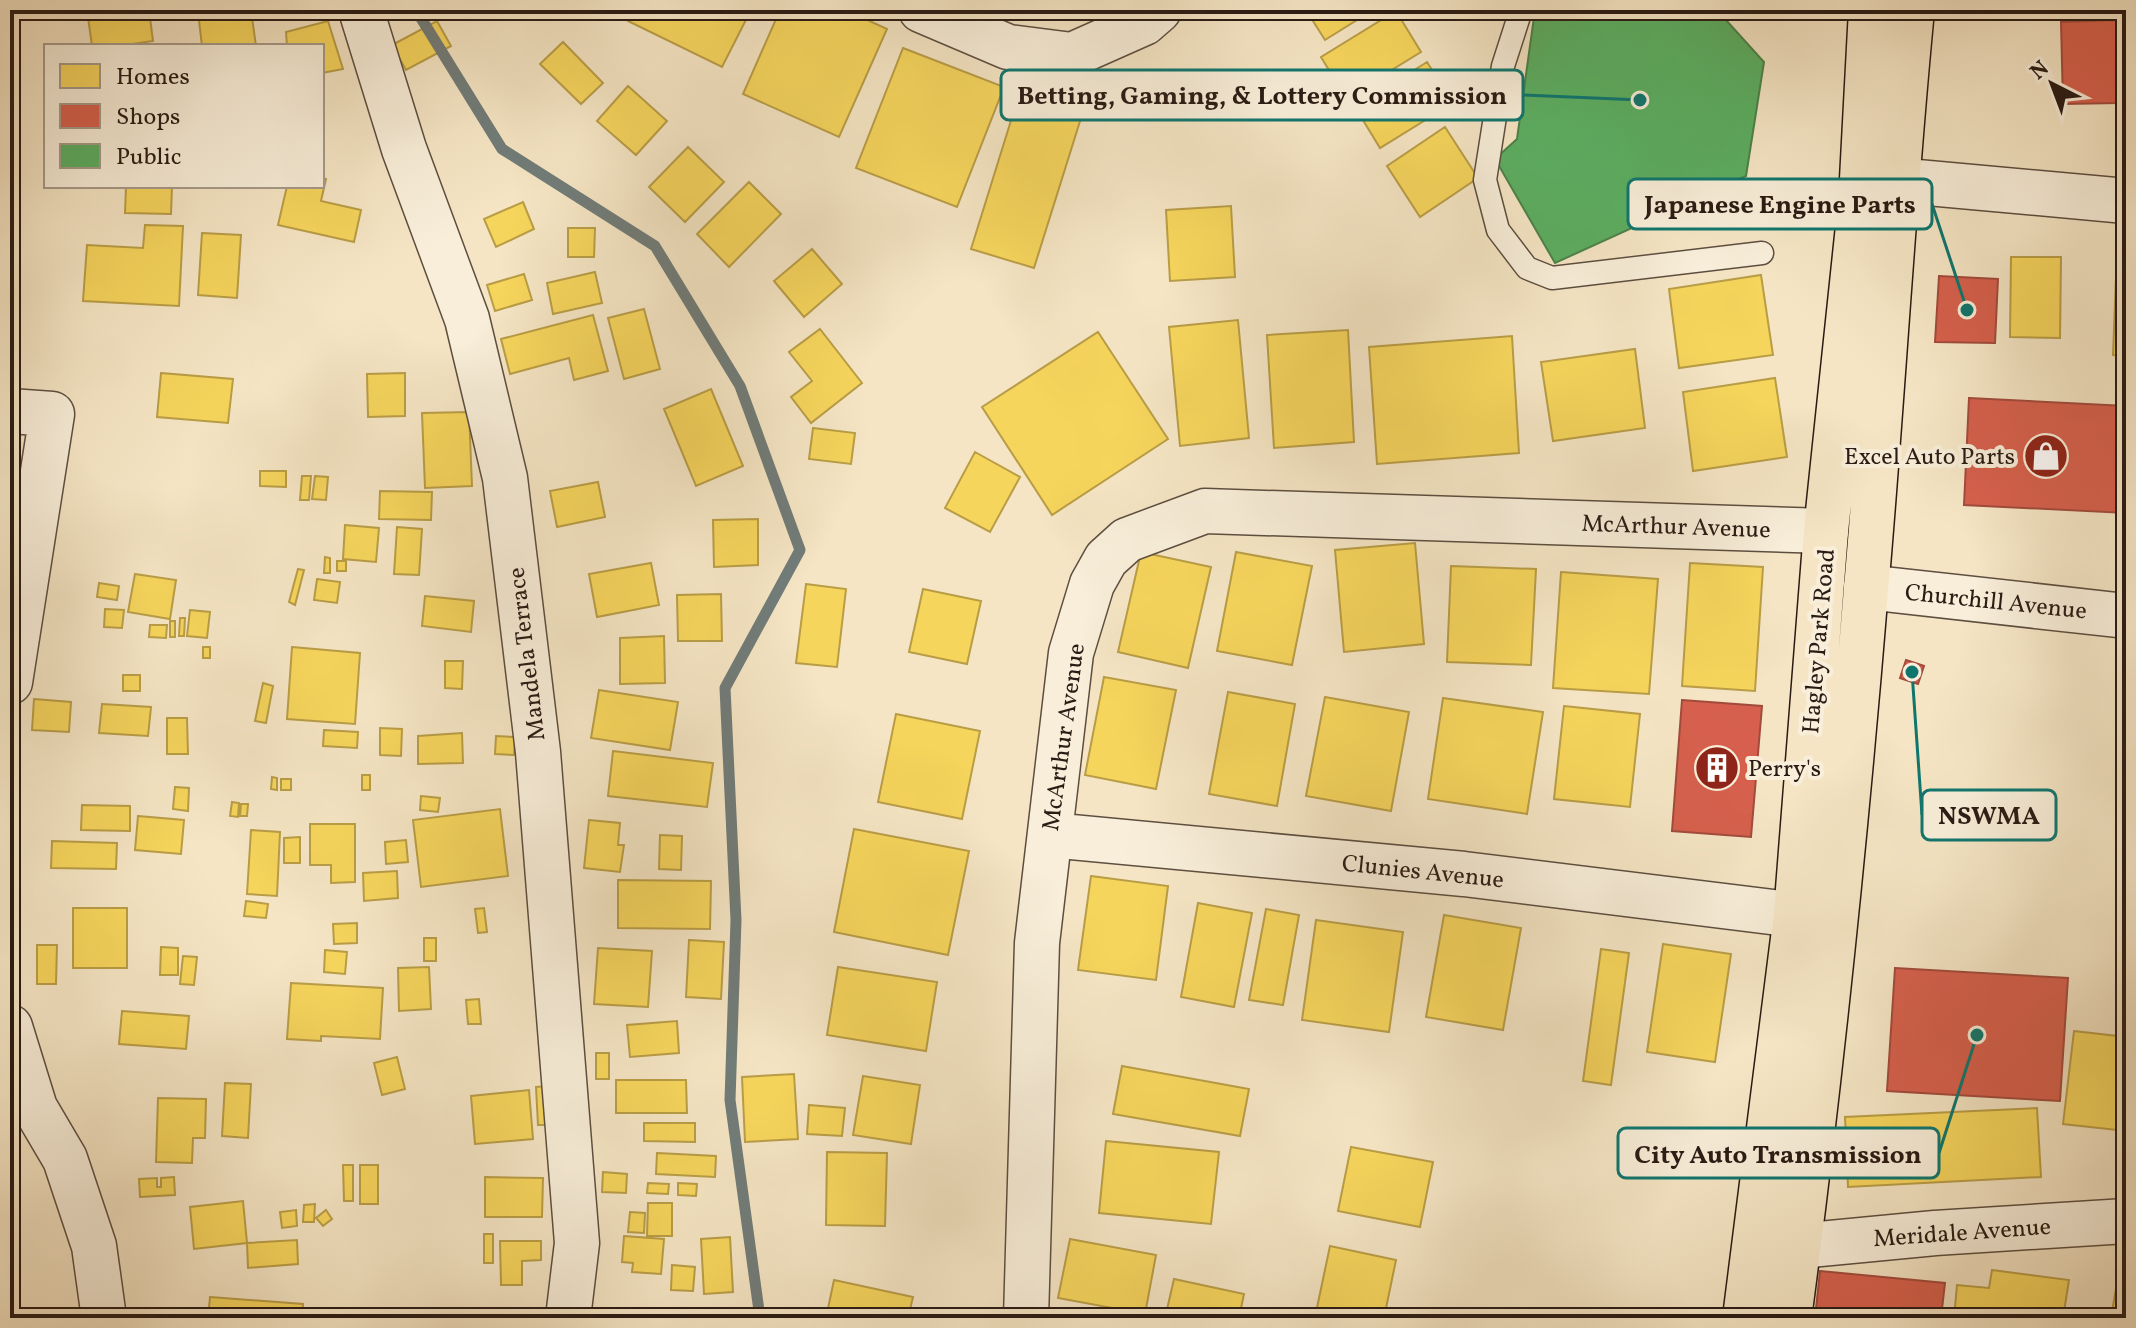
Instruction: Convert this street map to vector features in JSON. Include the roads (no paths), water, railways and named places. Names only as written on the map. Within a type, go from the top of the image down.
[{"type":"main road","name":"Hagley Park Road","points":[[1745,1318],[1796,915],[1826,531],[1861,198],[1871,10]]},
{"type":"main road","name":"Hagley Park Road","points":[[1789,1318],[1836,920],[1866,587],[1895,180],[1912,10]]},
{"type":"street","name":"Mandela Terrace","points":[[361,10],[404,149],[467,319],[505,478],[538,752],[577,1243],[568,1318]]},
{"type":"street","points":[[921,10],[1008,47],[1072,55],[1144,23],[1159,10]]},
{"type":"street","points":[[1895,180],[2126,201]]},
{"type":"street","points":[[10,411],[52,414],[10,682]]},
{"type":"street","name":"McArthur Avenue","points":[[1026,1318],[1037,943],[1071,653],[1092,584],[1106,559],[1127,540],[1205,511],[1826,531]]},
{"type":"street","name":"Churchill Avenue","points":[[1866,587],[2126,616]]},
{"type":"street","name":"Clunies Avenue","points":[[1050,835],[1464,874],[1796,915]]},
{"type":"street","points":[[10,1027],[35,1108],[65,1159],[94,1246],[104,1318]]},
{"type":"street","name":"Meridale Avenue","points":[[1799,1246],[1935,1233],[2126,1221]]},
{"type":"lane","points":[[1521,10],[1503,66],[1485,180],[1498,230],[1527,268],[1552,278],[1762,253]]},
{"type":"waterway","points":[[416,10],[502,149],[655,246],[740,386],[800,550],[725,688],[736,920],[730,1100],[760,1318]]},
{"type":"place","name":"Betting, Gaming, & Lottery Commission","points":[[1640,100]]},
{"type":"place","name":"Japanese Engine Parts","points":[[1967,310]]},
{"type":"place","name":"Excel Auto Parts","points":[[2046,456]]},
{"type":"place","name":"NSWMA","points":[[1912,672]]},
{"type":"place","name":"Perry's","points":[[1717,768]]},
{"type":"place","name":"City Auto Transmission","points":[[1977,1035]]}]
